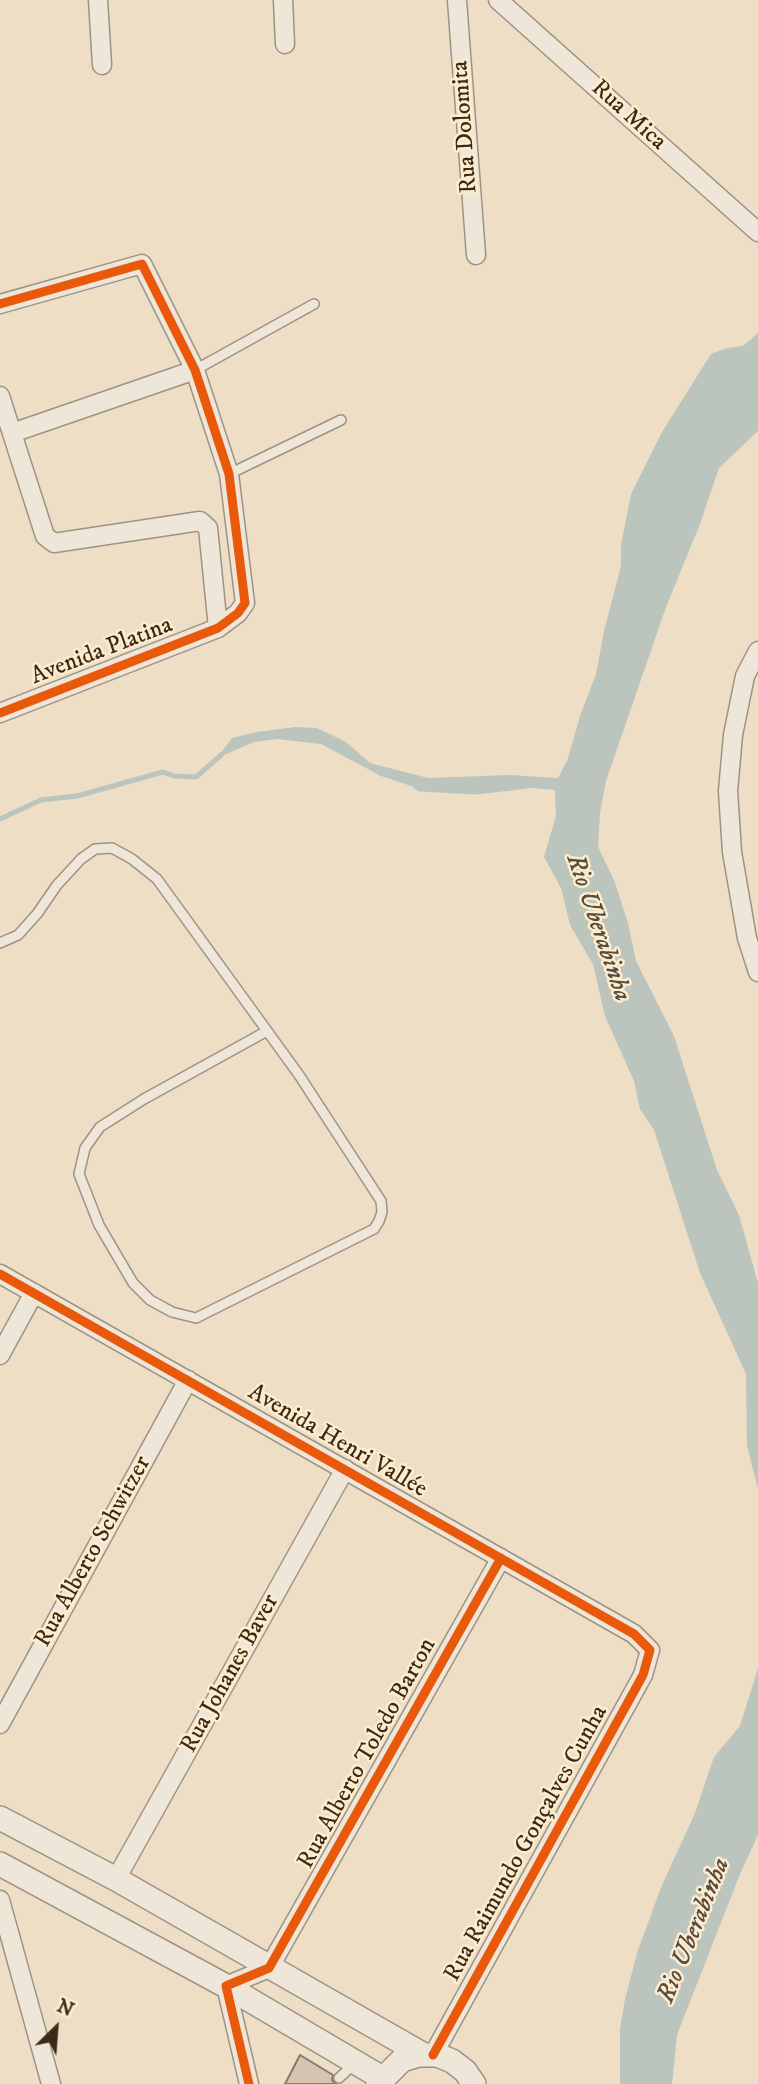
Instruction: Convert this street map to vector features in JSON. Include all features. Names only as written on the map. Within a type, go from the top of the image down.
[{"type":"street","points":[[98,0],[102,65]]},
{"type":"street","points":[[283,0],[285,44]]},
{"type":"street","name":"Rua Dolomita","points":[[457,0],[476,255]]},
{"type":"street","name":"Rua Mica","points":[[498,0],[758,233]]},
{"type":"street","points":[[0,303],[142,264],[195,370],[229,474],[245,603],[238,613],[218,628]]},
{"type":"street","points":[[12,433],[195,370]]},
{"type":"street","points":[[0,396],[45,536],[54,543],[200,521],[208,527],[218,628]]},
{"type":"street","name":"Avenida Platina","points":[[0,713],[218,628]]},
{"type":"street","points":[[758,651],[752,682],[733,735],[728,791],[732,852],[758,972]]},
{"type":"street","name":"Avenida Henri Vallée","points":[[0,1274],[634,1633],[650,1650]]},
{"type":"street","points":[[0,1355],[34,1293]]},
{"type":"street","name":"Rua Alberto Schwitzer","points":[[0,1724],[188,1380]]},
{"type":"street","name":"Rua Johanes Baver","points":[[116,1879],[345,1469]]},
{"type":"street","name":"Rua Alberto Toledo Barton","points":[[269,1968],[501,1558]]},
{"type":"street","name":"Rua Raimundo Gonçalves Cunha","points":[[428,2055],[643,1675],[650,1650]]},
{"type":"street","points":[[2,1825],[116,1879],[269,1968],[428,2055],[452,2061],[465,2071],[474,2084]]},
{"type":"street","points":[[0,1864],[226,1986],[347,2070],[380,2081],[402,2060],[428,2055]]},
{"type":"street","points":[[0,1899],[51,2084]]},
{"type":"street","points":[[226,1986],[269,1968]]},
{"type":"street","points":[[226,1986],[249,2084]]},
{"type":"lane","points":[[195,370],[314,304]]},
{"type":"lane","points":[[229,474],[341,419]]},
{"type":"lane","points":[[0,943],[18,935],[57,885],[81,859],[95,849],[112,848],[132,859],[157,878],[299,1075],[381,1201],[382,1212],[374,1229],[196,1318],[172,1312],[150,1300],[133,1283],[99,1225],[79,1174],[85,1148],[100,1127],[144,1099],[267,1031]]},
{"type":"water","name":"Rio Uberabinha","points":[[758,333],[758,431],[719,468],[700,524],[666,607],[606,781],[600,813],[598,847],[614,880],[628,923],[636,961],[674,1036],[717,1170],[739,1215],[758,1283],[758,1489],[747,1446],[746,1374],[700,1273],[654,1130],[640,1109],[634,1081],[605,1016],[593,964],[570,925],[561,888],[544,857],[556,816],[555,790],[522,787],[476,792],[420,789],[381,776],[321,744],[278,739],[254,742],[217,758],[232,738],[295,727],[317,728],[346,742],[370,763],[428,778],[510,775],[558,778],[567,761],[596,674],[621,566],[621,545],[631,494],[662,432],[711,354],[743,346]]},
{"type":"water","name":"Rio Uberabinha","points":[[758,1668],[758,1835],[677,2035],[672,2084],[620,2084],[620,2029],[638,1950],[662,1885],[695,1813],[714,1757],[740,1726]]},
{"type":"building","points":[[300,2055],[333,2075],[332,2080],[336,2084],[285,2084]]},
{"type":"waterway","points":[[0,819],[41,800],[77,796],[163,772],[174,776],[196,777],[221,755]]},
{"type":"waterway","points":[[416,787],[476,792],[528,786]]},
{"type":"cycle path","points":[[0,304],[142,264],[195,370],[229,474],[245,603],[238,613],[218,628],[0,713]]},
{"type":"cycle path","points":[[0,1274],[634,1634],[650,1650],[643,1675],[433,2055]]},
{"type":"cycle path","points":[[249,2084],[226,1986],[269,1968],[501,1558]]}]
